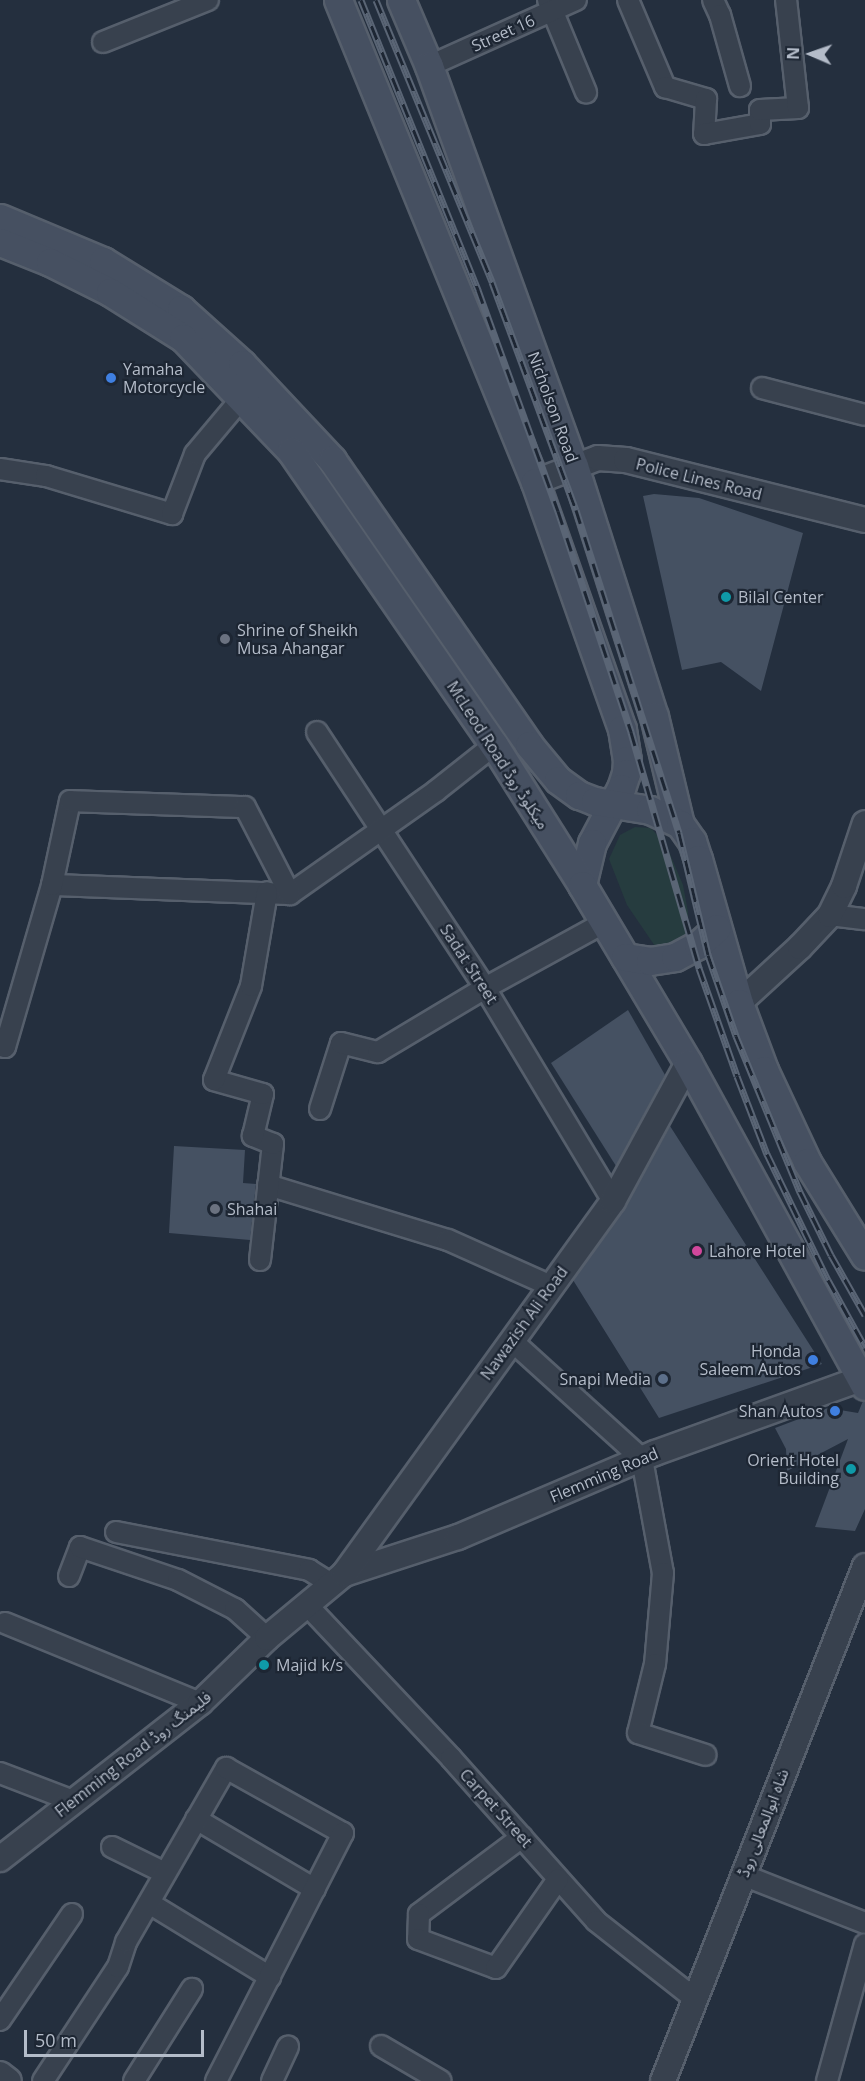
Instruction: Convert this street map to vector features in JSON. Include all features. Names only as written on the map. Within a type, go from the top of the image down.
[{"type":"main road","points":[[338,0],[535,482],[622,729],[627,760],[626,773],[592,843],[582,885]]},
{"type":"main road","name":"Nicholson Road","points":[[401,0],[429,66],[574,466],[654,716],[680,824]]},
{"type":"main road","name":"McLeod Road میکلوڈ روڈ","points":[[0,218],[103,261],[181,309],[242,364],[332,460],[541,760],[558,780],[579,795],[611,804],[650,810],[680,824]]},
{"type":"main road","name":"McLeod Road میکلوڈ روڈ","points":[[0,243],[50,262],[110,292],[183,338],[291,452],[494,745],[582,885],[688,1063],[863,1381]]},
{"type":"main road","points":[[680,824],[692,841],[739,1003],[764,1070],[807,1162],[865,1256]]},
{"type":"main road","points":[[625,957],[650,961],[675,957],[698,945],[717,928]]},
{"type":"street","points":[[103,42],[208,0]]},
{"type":"street","name":"Street 16","points":[[429,66],[550,5],[576,0]]},
{"type":"street","points":[[628,0],[665,87],[706,99],[704,134],[760,124],[760,110],[798,108],[786,0]]},
{"type":"street","points":[[713,0],[720,15],[740,86]]},
{"type":"street","points":[[550,5],[586,92]]},
{"type":"street","points":[[762,388],[865,415]]},
{"type":"street","points":[[0,469],[46,476],[172,514],[195,454],[242,398]]},
{"type":"street","name":"Police Lines Road","points":[[535,482],[597,458],[626,460],[865,520]]},
{"type":"street","name":"Sadat Street","points":[[317,732],[485,988],[613,1201]]},
{"type":"street","points":[[52,885],[290,894],[494,745]]},
{"type":"street","points":[[0,1046],[5,1047],[52,885],[70,801],[245,807],[290,894]]},
{"type":"street","points":[[739,1003],[800,947],[830,915],[844,886],[865,823]]},
{"type":"street","points":[[260,1260],[273,1143],[253,1136],[263,1094],[214,1080],[251,986],[267,892]]},
{"type":"street","points":[[830,915],[865,919]]},
{"type":"street","points":[[320,1109],[341,1043],[378,1052],[485,988],[603,923]]},
{"type":"street","name":"Nawazish Ali Road","points":[[338,1579],[613,1201],[688,1063]]},
{"type":"street","points":[[268,1185],[448,1240],[551,1286]]},
{"type":"street","points":[[512,1341],[642,1459],[663,1573],[655,1664],[638,1733],[706,1755]]},
{"type":"street","name":"Flemming Road","points":[[338,1579],[458,1537],[642,1459],[863,1381]]},
{"type":"street","points":[[116,1532],[309,1570],[338,1579]]},
{"type":"street","points":[[69,1576],[80,1547],[178,1580],[235,1609],[267,1638]]},
{"type":"street","name":"شاہ ابوالمعالی روڈ","points":[[663,2081],[865,1566]]},
{"type":"street","name":"Flemming Road فلیمنگ روڈ","points":[[0,1859],[200,1703],[267,1638],[338,1579]]},
{"type":"street","name":"Carpet Street","points":[[307,1605],[452,1758],[596,1921],[695,1999]]},
{"type":"street","points":[[6,1623],[200,1703]]},
{"type":"street","points":[[43,2081],[118,1967],[126,1942],[226,1768],[343,1833],[216,2081]]},
{"type":"street","points":[[0,1773],[73,1802]]},
{"type":"street","points":[[196,1819],[315,1889]]},
{"type":"street","points":[[522,1837],[419,1914],[418,1939],[496,1968],[558,1879]]},
{"type":"street","points":[[112,1847],[165,1874]]},
{"type":"street","points":[[743,1875],[865,1923]]},
{"type":"street","points":[[149,1903],[270,1977]]},
{"type":"street","points":[[0,2020],[72,1914]]},
{"type":"street","points":[[827,2081],[856,2008],[865,1944]]},
{"type":"street","points":[[134,2081],[192,1989]]},
{"type":"street","points":[[381,2046],[441,2081]]},
{"type":"street","points":[[272,2081],[288,2047]]},
{"type":"street","points":[[0,2074],[9,2081]]},
{"type":"green space","points":[[635,827],[651,828],[667,847],[683,885],[688,912],[688,935],[659,952],[627,905],[609,859],[620,835]]},
{"type":"building","name":"Bilal Center","points":[[654,494],[699,498],[803,533],[761,691],[721,662],[682,670],[643,496]]},
{"type":"building","points":[[628,1010],[665,1075],[616,1166],[551,1063]]},
{"type":"building","name":"Lahore Hotel","points":[[670,1126],[822,1364],[659,1418],[573,1280],[625,1208]]},
{"type":"building","name":"Shahai","points":[[174,1146],[245,1150],[243,1183],[256,1184],[250,1240],[169,1233]]},
{"type":"building","name":"Orient Hotel Building","points":[[863,1401],[865,1402],[865,1509],[855,1531],[815,1527],[848,1439],[787,1471],[786,1449],[775,1428],[828,1408],[858,1413]]},
{"type":"railway","points":[[361,0],[478,290],[558,511],[631,732],[699,968],[737,1076],[767,1154],[828,1280],[865,1347]]},
{"type":"railway","points":[[376,0],[492,282],[576,510],[679,833],[708,955],[736,1036],[800,1192],[831,1255],[865,1315]]},
{"type":"place","name":"Yamaha Motorcycle","points":[[111,378]]},
{"type":"place","name":"Bilal Center","points":[[726,597]]},
{"type":"place","name":"Shrine of Sheikh Musa Ahangar","points":[[225,639]]},
{"type":"place","name":"Shahai","points":[[215,1209]]},
{"type":"place","name":"Lahore Hotel","points":[[697,1251]]},
{"type":"place","name":"Honda Saleem Autos","points":[[813,1360]]},
{"type":"place","name":"Snapi Media","points":[[663,1379]]},
{"type":"place","name":"Shan Autos","points":[[835,1411]]},
{"type":"place","name":"Orient Hotel Building","points":[[851,1469]]},
{"type":"place","name":"Majid k/s","points":[[264,1665]]}]
